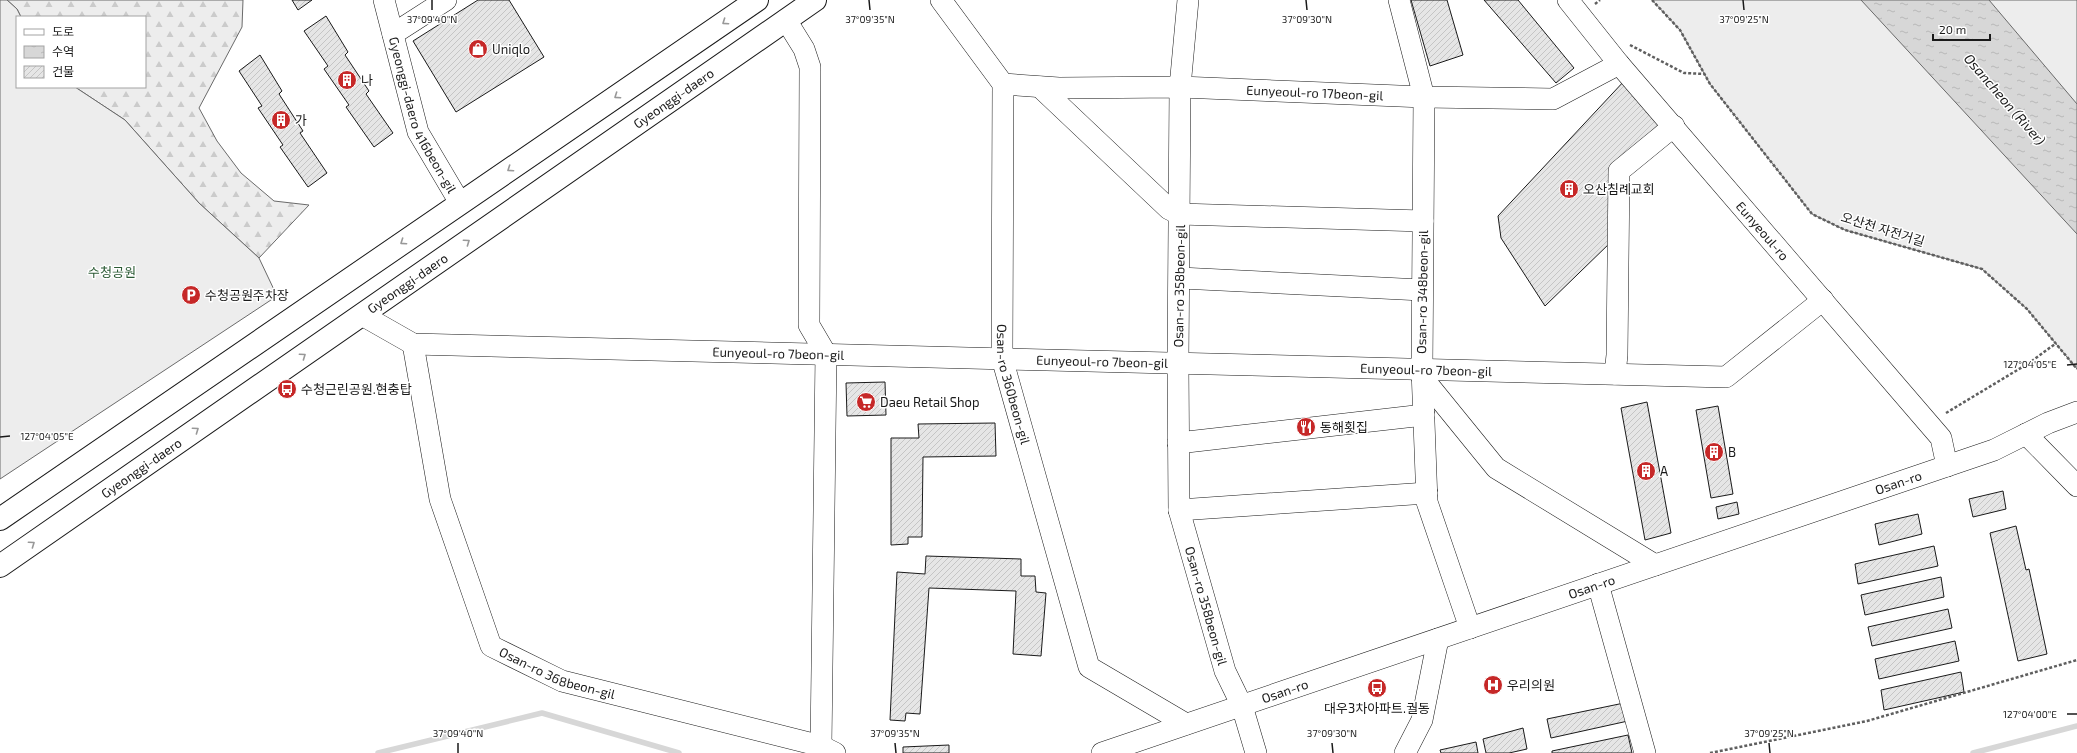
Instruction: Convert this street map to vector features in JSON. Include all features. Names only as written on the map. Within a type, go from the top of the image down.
[{"type":"main road","points":[[0,519],[757,0]]},
{"type":"main road","name":"Gyeonggi-daero","points":[[0,566],[815,0]]},
{"type":"street","name":"Gyeonggi-daero 416beon-gil","points":[[384,0],[418,132],[460,203]]},
{"type":"street","points":[[393,34],[446,0]]},
{"type":"street","points":[[941,0],[1002,84]]},
{"type":"street","name":"Osan-ro 358beon-gil","points":[[1188,0],[1180,86],[1180,278],[1178,363],[1179,510],[1225,671],[1242,706],[1256,753]]},
{"type":"street","name":"Osan-ro 348beon-gil","points":[[1399,0],[1424,97],[1422,373],[1427,502],[1470,628]]},
{"type":"street","name":"Eunyeoul-ro","points":[[1568,0],[1619,64],[1928,422],[1941,438],[1947,466]]},
{"type":"street","points":[[786,20],[804,49],[810,67],[809,325],[826,354],[828,750]]},
{"type":"street","name":"Eunyeoul-ro 17beon-gil","points":[[1002,84],[1059,88],[1180,86],[1424,97],[1553,99],[1619,64]]},
{"type":"street","name":"Osan-ro 360beon-gil","points":[[1002,84],[1002,358],[1089,667],[1186,724]]},
{"type":"street","points":[[1040,87],[1169,209],[1179,214],[1423,221]]},
{"type":"street","points":[[1615,374],[1618,355],[1619,171],[1674,126]]},
{"type":"street","points":[[1180,278],[1422,290]]},
{"type":"street","name":"Eunyeoul-ro 7beon-gil","points":[[362,315],[413,344],[1178,363],[1422,373],[1615,374],[1726,377],[1823,300]]},
{"type":"street","name":"Osan-ro 368beon-gil","points":[[413,344],[440,499],[491,646],[562,681],[828,750]]},
{"type":"street","points":[[1422,373],[1496,468],[1655,565]]},
{"type":"street","name":"Osan-ro","points":[[1102,753],[1994,450],[2048,423],[2077,412]]},
{"type":"street","points":[[1178,443],[1424,415]]},
{"type":"street","points":[[2026,434],[2077,486]]},
{"type":"street","points":[[1179,510],[1427,493]]},
{"type":"street","points":[[1598,584],[1646,753]]},
{"type":"street","points":[[1405,753],[1422,720],[1438,639]]},
{"type":"path","name":"오산천 자전거길","points":[[1652,0],[1680,30],[1710,84],[1812,214],[1845,230],[1982,269],[2027,309],[2077,369]]},
{"type":"path","points":[[1624,42],[1684,73],[1704,74]]},
{"type":"path","points":[[1928,422],[1963,404],[2029,364],[2055,344]]},
{"type":"path","points":[[1710,753],[1867,721],[2077,660]]},
{"type":"green space","points":[[7,0],[243,0],[242,27],[199,108],[217,141],[241,173],[274,201],[309,205],[259,258],[199,203],[125,120],[77,88],[146,88],[146,16],[20,16],[17,9]]},
{"type":"shaded area","name":"수청공원","points":[[0,0],[7,0],[17,9],[20,16],[16,16],[16,88],[77,88],[125,120],[199,203],[259,258],[277,296],[0,479]]},
{"type":"shaded area","points":[[1652,0],[2077,0],[2077,369],[2027,309],[1982,269],[1845,230],[1812,214],[1710,84],[1680,30]]},
{"type":"water","name":"Osancheon (River)","points":[[1861,0],[1989,0],[2077,104],[2077,234]]},
{"type":"building","points":[[292,0],[312,0],[298,10]]},
{"type":"building","name":"Uniqlo","points":[[478,0],[509,0],[544,57],[456,112],[413,41]]},
{"type":"building","points":[[1411,0],[1447,0],[1463,55],[1430,66]]},
{"type":"building","points":[[1484,0],[1518,0],[1574,68],[1556,83]]},
{"type":"building","name":"나","points":[[326,16],[348,52],[345,55],[369,91],[366,94],[393,133],[374,147],[346,107],[349,105],[324,69],[328,66],[304,31]]},
{"type":"building","name":"가","points":[[260,55],[282,91],[279,94],[303,131],[300,133],[327,173],[308,187],[280,147],[283,145],[258,108],[262,106],[239,71]]},
{"type":"building","name":"오산침례교회","points":[[1626,79],[1665,120],[1616,163],[1612,241],[1545,306],[1501,238],[1498,216]]},
{"type":"building","points":[[885,382],[886,415],[847,416],[846,383]]},
{"type":"building","name":"A","points":[[1647,402],[1671,533],[1645,540],[1621,408]]},
{"type":"building","name":"B","points":[[1718,406],[1733,494],[1711,498],[1696,410]]},
{"type":"building","points":[[995,423],[996,456],[923,457],[922,537],[908,537],[908,544],[891,545],[891,438],[919,438],[918,424]]},
{"type":"building","points":[[2003,491],[2006,509],[1973,517],[1969,499]]},
{"type":"building","points":[[1737,502],[1739,514],[1718,519],[1716,507]]},
{"type":"building","points":[[1918,514],[1922,534],[1879,545],[1875,524]]},
{"type":"building","points":[[2016,526],[2026,570],[2029,569],[2047,654],[2018,661],[1990,533]]},
{"type":"building","points":[[1934,546],[1938,566],[1858,584],[1855,564]]},
{"type":"building","points":[[926,556],[1021,559],[1021,576],[1035,576],[1036,592],[1046,593],[1041,656],[1013,654],[1016,591],[929,588],[920,714],[906,713],[905,721],[890,720],[897,572],[925,574]]},
{"type":"building","points":[[1941,577],[1944,597],[1865,615],[1861,595]]},
{"type":"building","points":[[1948,609],[1952,628],[1872,646],[1868,627]]},
{"type":"building","points":[[1955,641],[1959,661],[1879,679],[1875,659]]},
{"type":"building","points":[[1961,672],[1964,692],[1884,710],[1881,690]]},
{"type":"building","points":[[1624,703],[1628,721],[1551,738],[1547,719]]},
{"type":"building","points":[[1523,728],[1527,749],[1509,753],[1486,753],[1483,739]]},
{"type":"building","points":[[1628,735],[1632,753],[1552,753],[1552,751]]},
{"type":"building","points":[[1476,742],[1478,753],[1441,753],[1440,750]]},
{"type":"building","points":[[949,745],[949,753],[903,753],[903,747]]},
{"type":"waterway","points":[[378,753],[542,713],[679,753]]},
{"type":"waterway","points":[[1973,753],[2077,726]]},
{"type":"place","name":"Uniqlo","points":[[478,49]]},
{"type":"place","name":"나","points":[[347,80]]},
{"type":"place","name":"가","points":[[281,120]]},
{"type":"place","name":"오산침례교회","points":[[1569,189]]},
{"type":"place","name":"수청공원주차장","points":[[191,295]]},
{"type":"place","name":"수청근린공원.현충탑","points":[[287,389]]},
{"type":"place","name":"Daeu Retail Shop","points":[[866,402]]},
{"type":"place","name":"동해횟집","points":[[1306,427]]},
{"type":"place","name":"B","points":[[1714,452]]},
{"type":"place","name":"A","points":[[1646,471]]},
{"type":"place","name":"우리의원","points":[[1493,685]]},
{"type":"place","name":"대우3차아파트.궐동","points":[[1377,688]]}]
